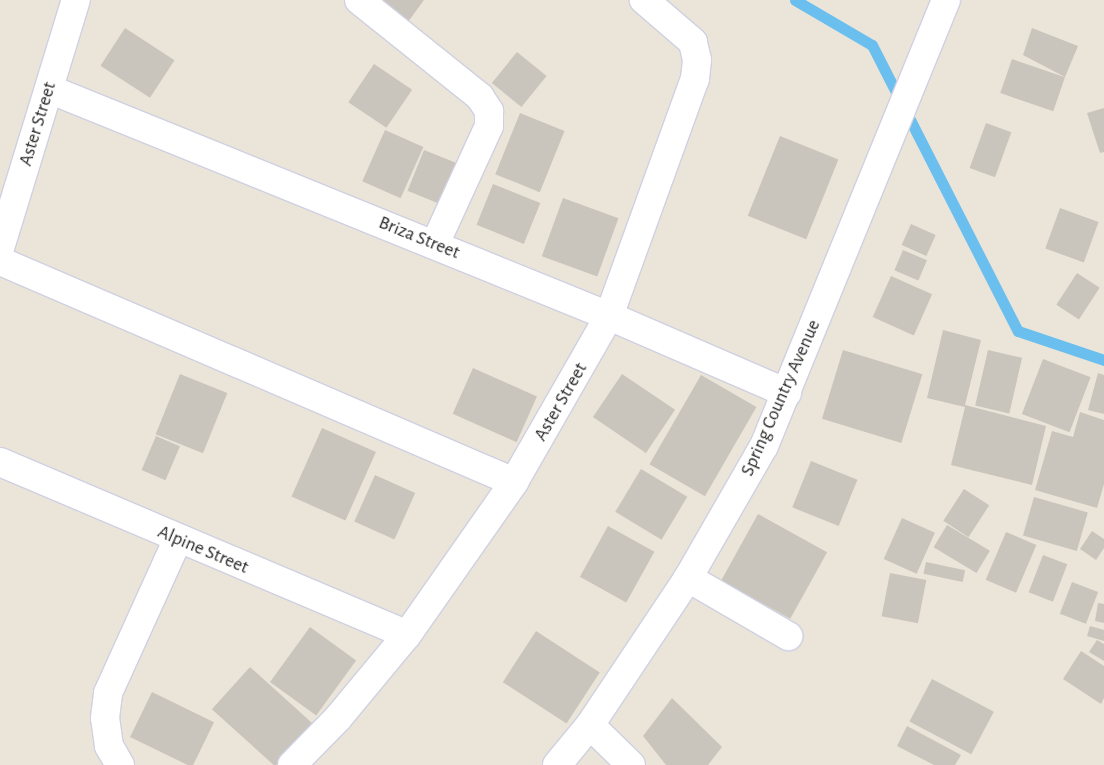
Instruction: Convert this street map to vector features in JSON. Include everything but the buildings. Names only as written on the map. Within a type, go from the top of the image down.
[{"type":"street","name":"Aster Street","points":[[0,248],[76,0]]},
{"type":"street","points":[[359,0],[480,98],[489,112],[489,126],[435,244]]},
{"type":"street","name":"Aster Street","points":[[292,765],[338,718],[407,635],[514,482],[609,316],[695,79],[697,60],[694,42],[644,0]]},
{"type":"street","name":"Spring Country Avenue","points":[[557,765],[590,725],[688,578],[764,446],[946,0]]},
{"type":"street","name":"Briza Street","points":[[49,89],[435,244],[609,316],[787,393]]},
{"type":"street","points":[[0,261],[514,482]]},
{"type":"street","name":"Alpine Street","points":[[0,462],[407,635]]},
{"type":"street","points":[[120,765],[109,746],[105,718],[108,693],[178,539]]},
{"type":"street","points":[[688,578],[788,636]]},
{"type":"street","points":[[590,725],[632,765]]},
{"type":"waterway","points":[[795,0],[872,45],[1018,331],[1104,360]]}]
